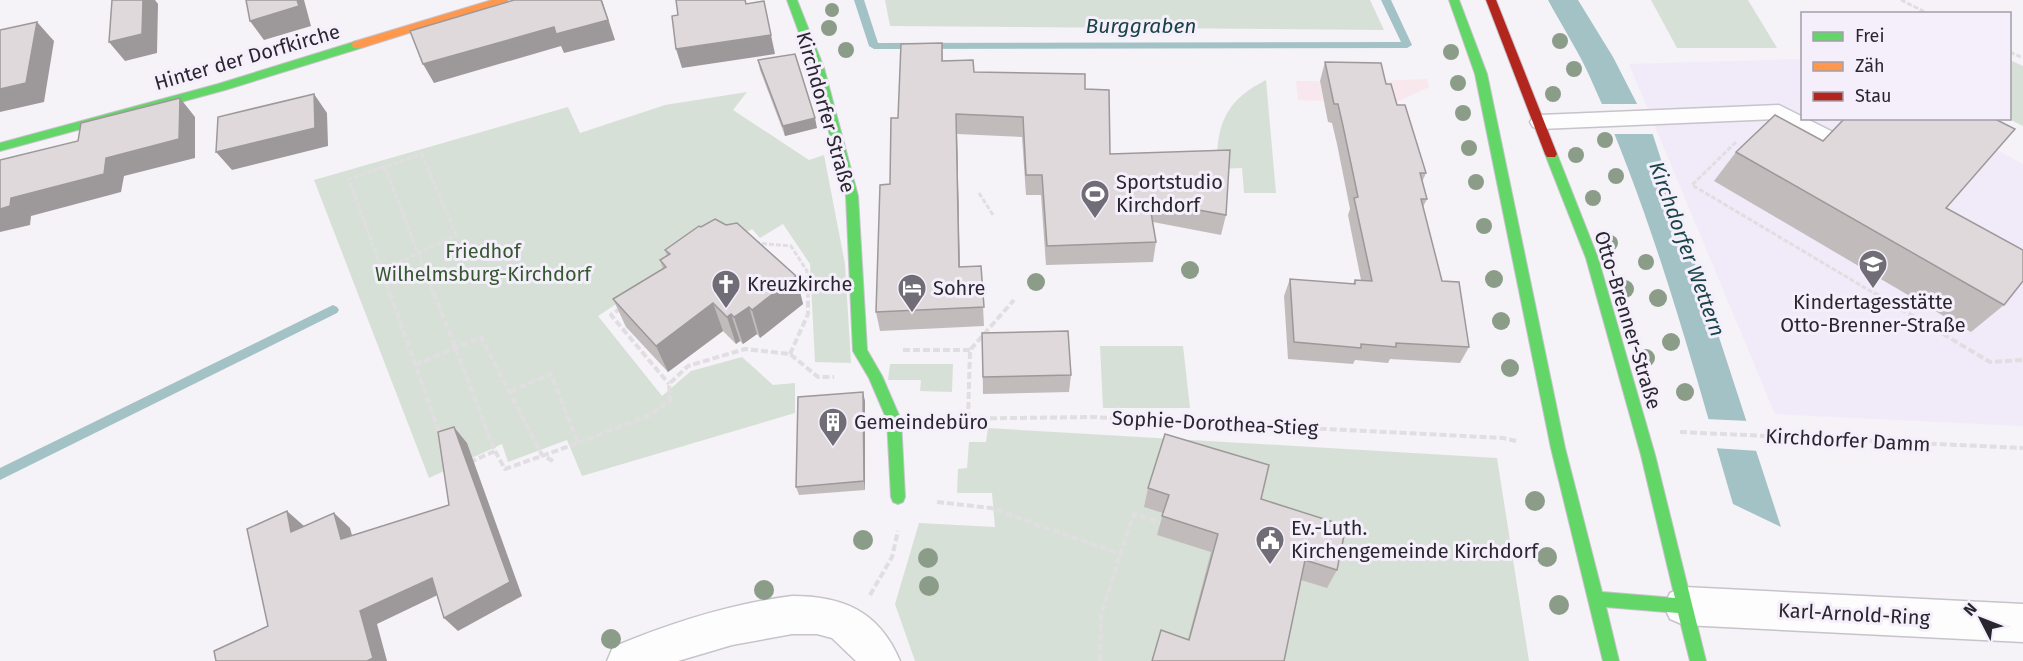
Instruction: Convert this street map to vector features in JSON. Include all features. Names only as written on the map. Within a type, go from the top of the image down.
[{"type":"main road","name":"Hinter der Dorfkirche","points":[[0,147],[221,87],[503,0]]},
{"type":"main road","name":"Kirchdorfer Straße","points":[[792,0],[818,68],[852,196],[860,351],[875,376],[894,420],[898,497]]},
{"type":"main road","points":[[1454,0],[1481,74],[1558,447],[1611,661]]},
{"type":"main road","name":"Otto-Brenner-Straße","points":[[1491,0],[1592,258],[1648,455],[1698,661]]},
{"type":"main road","points":[[1597,599],[1684,606]]},
{"type":"street","name":"Karl-Arnold-Ring","points":[[1684,606],[2023,623]]},
{"type":"street","points":[[627,661],[659,647],[748,622],[818,615],[837,619],[850,626],[863,636],[880,661]]},
{"type":"lane","points":[[1540,123],[1779,112],[1830,139]]},
{"type":"path","points":[[1901,0],[1925,12]]},
{"type":"path","points":[[1735,115],[1743,135],[1692,185],[1990,362],[2023,360]]},
{"type":"path","points":[[382,271],[456,235],[422,154],[349,179],[382,271],[416,365],[442,438]]},
{"type":"path","points":[[385,167],[495,451],[505,469],[650,415],[670,400],[669,384],[611,315],[631,302]]},
{"type":"path","points":[[979,193],[993,216]]},
{"type":"path","points":[[752,243],[791,246],[803,261],[807,271],[808,314],[790,354]]},
{"type":"path","points":[[968,419],[970,350],[1014,300]]},
{"type":"path","points":[[416,365],[481,337],[542,455],[553,461]]},
{"type":"path","points":[[669,384],[688,366],[745,349],[790,354],[818,377],[875,376]]},
{"type":"path","points":[[860,351],[970,350]]},
{"type":"path","points":[[509,392],[551,374],[578,442]]},
{"type":"path","name":"Sophie-Dorothea-Stieg","points":[[894,420],[1092,417],[1503,438],[1524,443]]},
{"type":"path","name":"Kirchdorfer Damm","points":[[1673,431],[1696,434],[2023,448]]},
{"type":"path","points":[[464,465],[495,451]]},
{"type":"path","points":[[850,626],[889,564],[897,543],[898,497],[991,508],[1120,554]]},
{"type":"path","points":[[1100,661],[1101,616],[1134,514],[1162,523]]},
{"type":"shaded area","name":"Kindertagesstätte Otto-Brenner-Straße","points":[[1801,59],[1801,120],[1941,120],[2023,164],[2023,426],[1775,414],[1629,64]]},
{"type":"shaded area","points":[[1427,79],[1429,87],[1399,101],[1379,102],[1374,81]]},
{"type":"shaded area","points":[[1296,81],[1319,81],[1324,101],[1298,100]]},
{"type":"green space","points":[[885,0],[1370,0],[1384,30],[890,26]]},
{"type":"green space","points":[[1651,0],[1748,0],[1777,48],[1677,48]]},
{"type":"green space","points":[[2011,60],[2023,66],[2023,126],[2011,120]]},
{"type":"green space","points":[[1266,80],[1276,193],[1244,193],[1242,168],[1217,169],[1219,139],[1226,115],[1233,105],[1241,96]]},
{"type":"green space","name":"Friedhof Wilhelmsburg-Kirchdorf","points":[[747,92],[733,110],[809,160],[824,155],[845,264],[851,363],[815,362],[810,264],[783,224],[760,238],[752,229],[731,241],[723,233],[598,316],[662,396],[691,371],[742,357],[773,385],[795,383],[795,413],[582,476],[567,440],[508,462],[502,444],[429,478],[314,180],[568,107],[580,133],[665,105]]},
{"type":"green space","points":[[1100,346],[1183,346],[1190,408],[1103,408]]},
{"type":"green space","points":[[890,364],[953,364],[952,392],[920,391],[921,380],[888,380]]},
{"type":"green space","points":[[988,428],[1497,458],[1529,661],[915,661],[895,604],[919,523],[995,527],[992,493],[957,493],[958,469],[967,468],[969,442],[986,442]]},
{"type":"water","name":"Kirchdorfer Wettern","points":[[1548,0],[1578,0],[1613,57],[1653,135],[1781,527],[1733,504],[1687,345],[1635,187],[1588,73]]},
{"type":"pier","points":[[1599,104],[1640,104],[1655,134],[1611,134]]},
{"type":"pier","points":[[1705,419],[1749,421],[1759,451],[1713,448]]},
{"type":"building","points":[[112,0],[143,0],[142,34],[109,42]]},
{"type":"building","points":[[246,0],[297,0],[299,6],[250,21]]},
{"type":"building","points":[[514,0],[601,0],[608,20],[556,34],[554,27],[423,64],[410,31]]},
{"type":"building","points":[[676,0],[745,0],[746,4],[764,1],[771,35],[676,49],[672,16],[678,15]]},
{"type":"building","points":[[37,22],[26,83],[0,89],[0,30]]},
{"type":"building","points":[[942,43],[942,61],[973,60],[974,72],[1085,74],[1085,89],[1109,90],[1110,154],[1230,150],[1226,215],[1149,201],[1156,242],[1047,246],[1042,175],[1026,175],[1023,117],[956,114],[959,267],[981,266],[984,307],[876,312],[880,185],[890,184],[891,118],[898,118],[901,44]]},
{"type":"building","points":[[795,54],[815,118],[783,126],[758,60]]},
{"type":"building","points":[[1325,62],[1381,63],[1386,84],[1391,84],[1397,105],[1405,105],[1426,173],[1420,173],[1427,199],[1421,199],[1442,281],[1459,282],[1469,347],[1396,343],[1396,347],[1361,344],[1361,348],[1294,342],[1290,279],[1355,284],[1355,280],[1372,281],[1354,198],[1358,197],[1343,126],[1338,104],[1334,104]]},
{"type":"building","points":[[314,94],[315,128],[216,152],[218,117]]},
{"type":"building","points":[[180,98],[179,139],[106,158],[104,174],[11,198],[10,206],[0,209],[0,160],[78,141],[81,123]]},
{"type":"building","points":[[1775,115],[1823,141],[1843,120],[1997,120],[2015,129],[1946,208],[2023,250],[2023,281],[2004,305],[1736,152]]},
{"type":"building","points":[[715,219],[726,225],[737,223],[796,276],[752,310],[749,307],[734,317],[731,314],[727,317],[713,303],[656,346],[613,299],[666,267],[660,260],[670,254],[665,250],[699,226]]},
{"type":"building","points":[[1068,331],[1071,375],[983,377],[982,333]]},
{"type":"building","name":"Gemeindebüro","points":[[863,392],[864,481],[796,487],[798,397]]},
{"type":"building","points":[[454,427],[510,582],[444,618],[432,578],[360,611],[373,658],[367,661],[216,661],[214,651],[268,626],[247,529],[287,511],[291,532],[334,513],[341,539],[449,505],[438,432]]},
{"type":"building","name":"Ev.-Luth. Kirchengemeinde Kirchdorf","points":[[1165,434],[1269,465],[1261,499],[1346,526],[1337,570],[1305,560],[1284,661],[1152,661],[1161,630],[1189,640],[1218,534],[1162,516],[1169,495],[1148,488]]},
{"type":"waterway","name":"Burggraben","points":[[859,0],[874,46],[1407,45],[1386,0]]},
{"type":"waterway","points":[[0,474],[333,310]]},
{"type":"traffic: fast","points":[[792,0],[818,68],[852,196],[860,351],[875,376],[894,420],[898,497]]},
{"type":"traffic: fast","points":[[1454,0],[1481,74],[1558,448],[1611,661]]},
{"type":"traffic: fast","points":[[0,147],[221,87],[357,45]]},
{"type":"traffic: fast","points":[[1551,154],[1592,258],[1648,455],[1698,661]]},
{"type":"traffic: fast","points":[[1597,599],[1684,606]]},
{"type":"traffic: slow","points":[[357,45],[503,0]]},
{"type":"traffic: jam","points":[[1491,0],[1551,154]]},
{"type":"place","name":"Sportstudio Kirchdorf","points":[[1095,220]]},
{"type":"place","name":"Kindertagesstätte Otto-Brenner-Straße","points":[[1873,290]]},
{"type":"place","name":"Kreuzkirche","points":[[726,310]]},
{"type":"place","name":"Sohre","points":[[912,314]]},
{"type":"place","name":"Gemeindebüro","points":[[833,448]]},
{"type":"place","name":"Ev.-Luth. Kirchengemeinde Kirchdorf","points":[[1270,566]]}]
